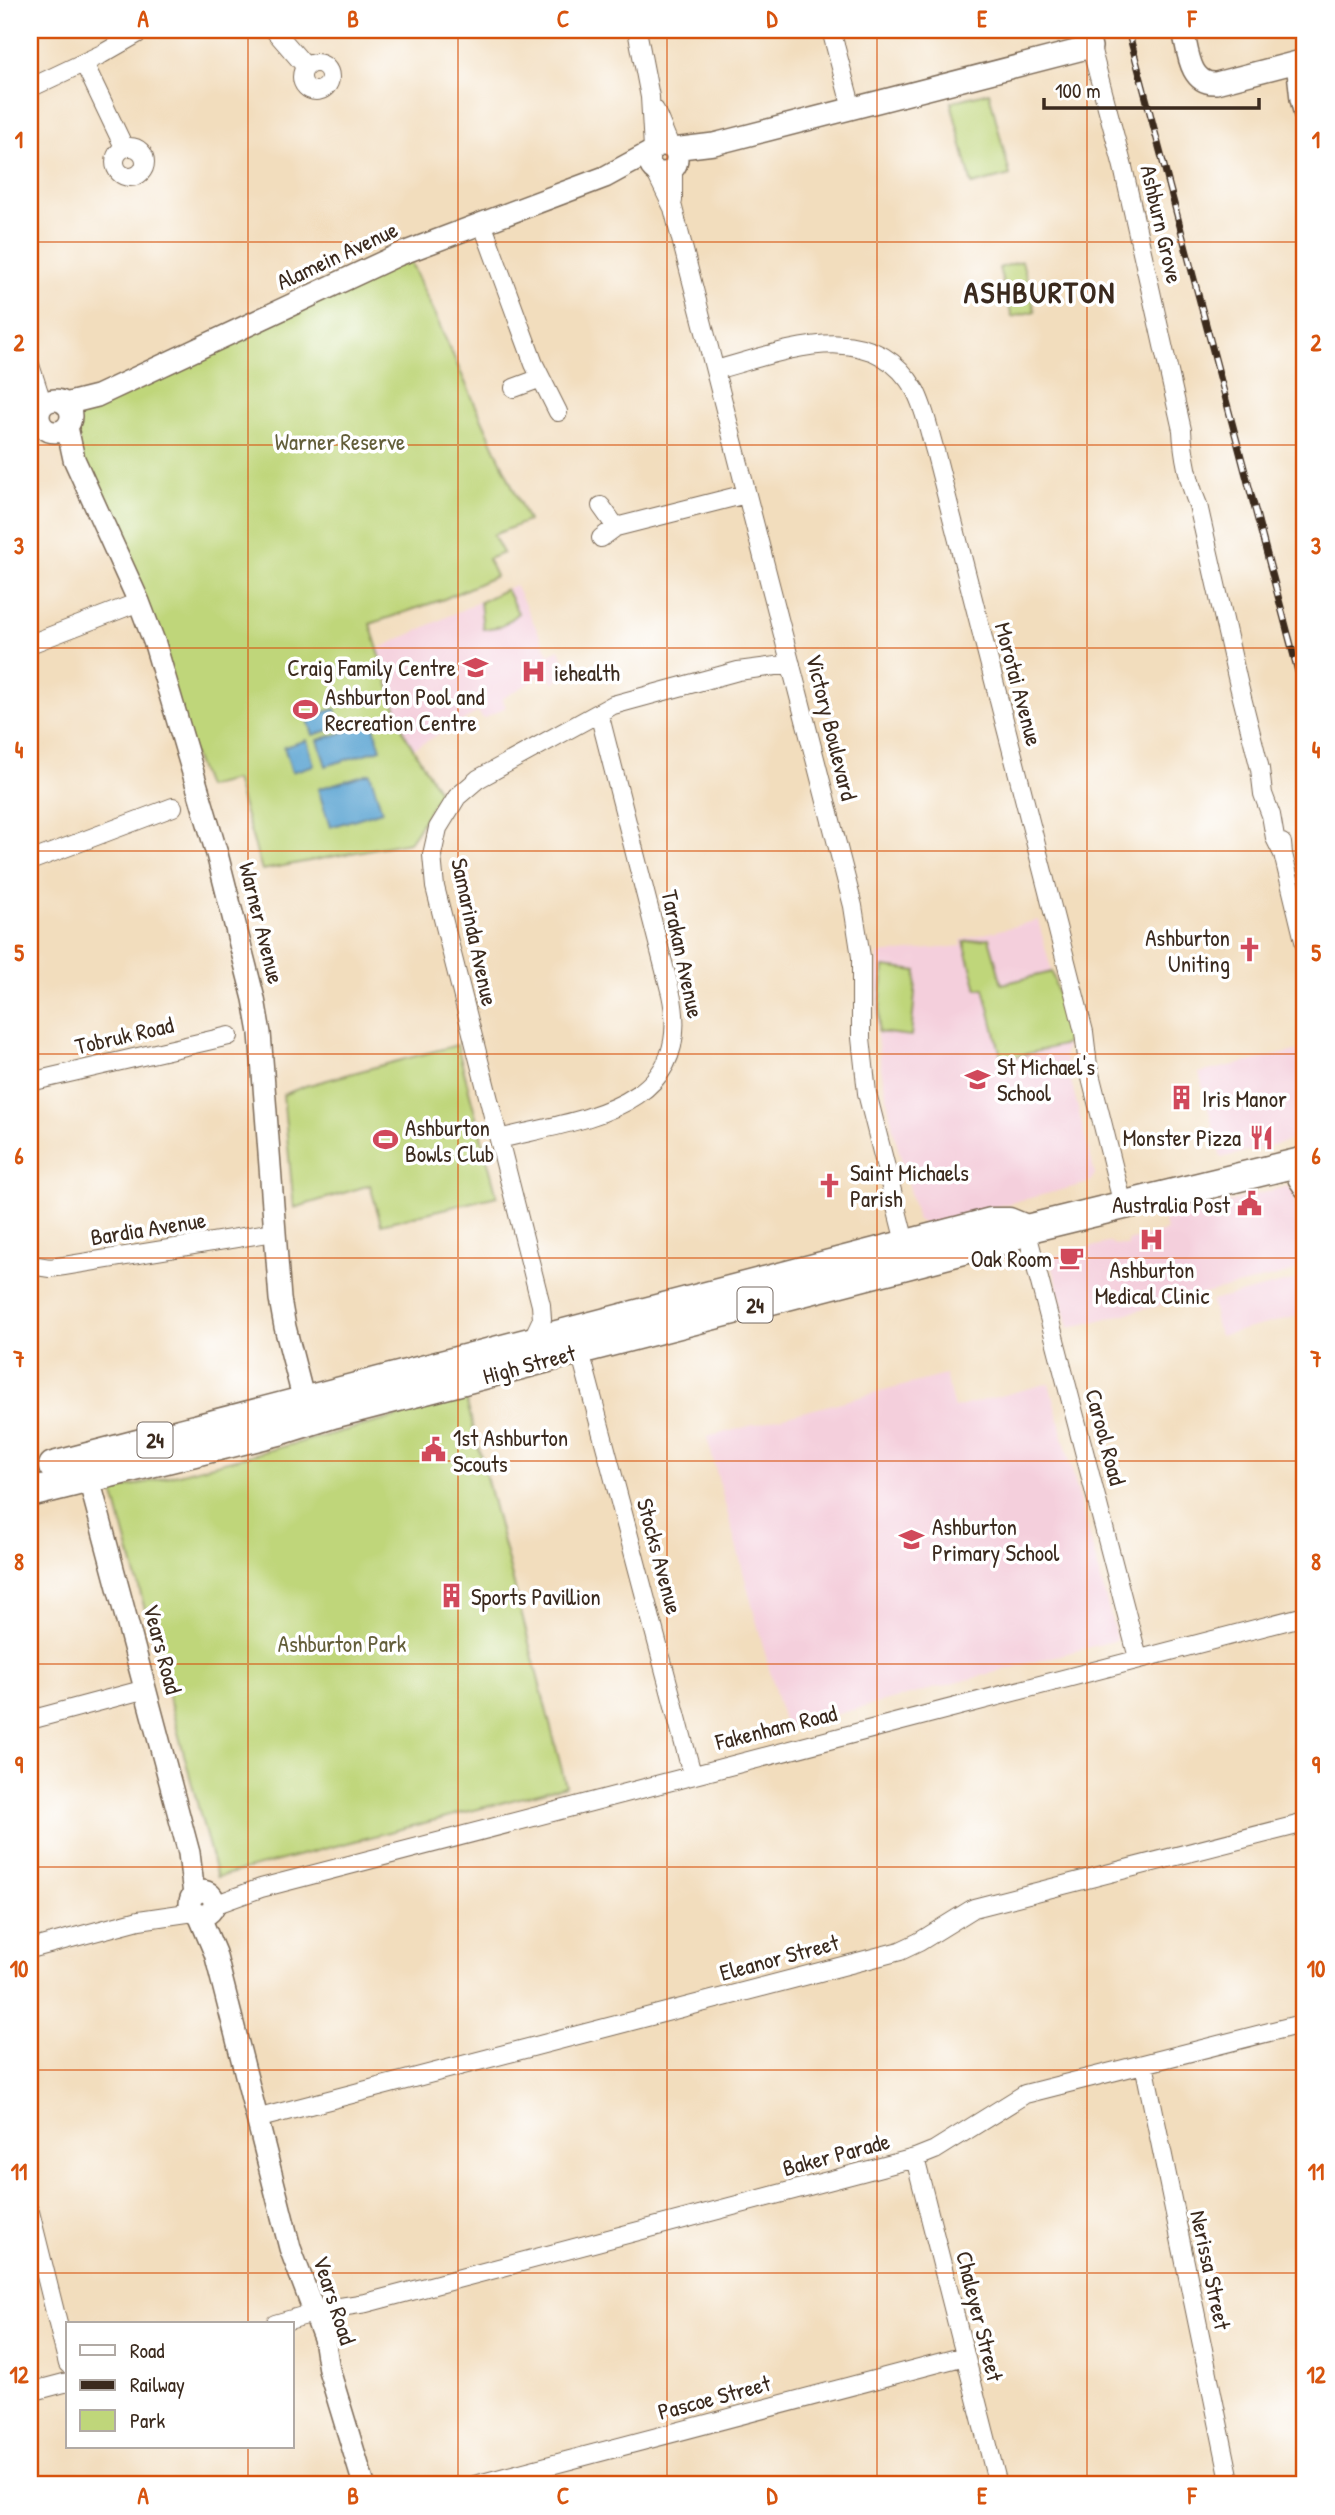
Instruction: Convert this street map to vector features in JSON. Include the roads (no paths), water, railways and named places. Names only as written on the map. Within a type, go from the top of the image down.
[{"type":"main road","name":"High Street","points":[[307,1411],[580,1351],[908,1254],[991,1222],[1009,1222],[1026,1228],[1123,1205],[1302,1171]]},
{"type":"main road","name":"High Street","points":[[30,1473],[86,1468],[279,1431],[307,1411],[531,1342],[908,1254]]},
{"type":"main road","name":"High Street","points":[[30,1493],[86,1468]]},
{"type":"street","points":[[30,88],[84,63],[144,30]]},
{"type":"street","points":[[274,30],[306,67]]},
{"type":"street","name":"Victory Boulevard","points":[[637,30],[673,208],[855,916],[862,975],[861,1038],[864,1074],[908,1254]]},
{"type":"street","points":[[831,30],[852,109]]},
{"type":"street","points":[[1183,30],[1196,75],[1204,82],[1216,83],[1296,62],[1303,107]]},
{"type":"street","name":"Alamein Avenue","points":[[50,419],[398,255],[605,177],[714,144],[852,109],[1089,38]]},
{"type":"street","name":"Ashburn Grove","points":[[1089,38],[1123,167],[1182,430],[1198,469],[1198,505],[1233,663],[1260,769],[1280,813],[1283,854],[1305,946]]},
{"type":"street","points":[[84,63],[124,147]]},
{"type":"street","points":[[482,223],[541,378],[558,412]]},
{"type":"street","name":"Morotai Avenue","points":[[715,370],[806,346],[842,343],[864,348],[885,359],[915,391],[924,411],[935,451],[1084,1032],[1088,1066],[1123,1205]]},
{"type":"street","name":"Warner Avenue","points":[[32,369],[50,419],[74,459],[139,602],[155,645],[197,784],[254,999],[260,1033],[274,1232],[283,1317],[307,1411]]},
{"type":"street","points":[[514,388],[541,378]]},
{"type":"street","points":[[601,538],[616,527],[747,494]]},
{"type":"street","points":[[601,506],[616,527]]},
{"type":"street","points":[[30,644],[139,602]]},
{"type":"street","name":"Samarinda Avenue","points":[[531,1342],[542,1319],[541,1305],[435,887],[432,872],[438,828],[449,807],[467,788],[599,713],[622,702],[789,658]]},
{"type":"street","name":"Tarakan Avenue","points":[[499,1139],[598,1115],[624,1105],[643,1092],[660,1072],[675,1034],[671,995],[599,713]]},
{"type":"street","points":[[30,861],[173,807]]},
{"type":"street","name":"Tobruk Road","points":[[30,1082],[229,1036]]},
{"type":"street","name":"Carool Road","points":[[1026,1228],[1138,1658]]},
{"type":"street","name":"Bardia Avenue","points":[[30,1265],[50,1268],[274,1232]]},
{"type":"street","name":"Stocks Avenue","points":[[580,1351],[692,1774]]},
{"type":"street","name":"Vears Road","points":[[86,1468],[215,1952],[307,2320],[327,2350],[329,2370],[364,2485]]},
{"type":"street","name":"Fakenham Road","points":[[30,1949],[1305,1616]]},
{"type":"street","points":[[30,1720],[146,1689]]},
{"type":"street","name":"Eleanor Street","points":[[256,2119],[900,1951],[974,1908],[1305,1823]]},
{"type":"street","name":"Baker Parade","points":[[307,2320],[915,2158],[935,2150],[1019,2096],[1305,2023]]},
{"type":"street","name":"Nerissa Street","points":[[1144,2064],[1231,2485]]},
{"type":"street","name":"Chaleyer Street","points":[[915,2158],[998,2485]]},
{"type":"street","points":[[30,2213],[66,2356]]},
{"type":"street","name":"Pascoe Street","points":[[475,2485],[965,2356]]},
{"type":"street","points":[[30,2392],[66,2383]]},
{"type":"water","points":[[335,709],[340,727],[313,735],[307,717]]},
{"type":"water","points":[[373,723],[381,749],[326,766],[318,740]]},
{"type":"water","points":[[307,740],[314,765],[292,772],[284,747]]},
{"type":"water","points":[[370,773],[382,811],[330,827],[318,789]]},
{"type":"railway","points":[[1128,30],[1305,698]]},
{"type":"place","name":"Craig Family Centre","points":[[476,667]]},
{"type":"place","name":"iehealth","points":[[534,672]]},
{"type":"place","name":"Ashburton Pool and Recreation Centre","points":[[305,709]]},
{"type":"place","name":"Ashburton Uniting","points":[[1250,950]]},
{"type":"place","name":"St Michael's School","points":[[977,1079]]},
{"type":"place","name":"Iris Manor","points":[[1182,1098]]},
{"type":"place","name":"Monster Pizza","points":[[1261,1137]]},
{"type":"place","name":"Ashburton Bowls Club","points":[[385,1140]]},
{"type":"place","name":"Saint Michaels Parish","points":[[830,1185]]},
{"type":"place","name":"Australia Post","points":[[1250,1204]]},
{"type":"place","name":"Ashburton Medical Clinic","points":[[1152,1239]]},
{"type":"place","name":"Oak Room","points":[[1072,1258]]},
{"type":"place","name":"1st Ashburton Scouts","points":[[433,1450]]},
{"type":"place","name":"Ashburton Primary School","points":[[912,1539]]},
{"type":"place","name":"Sports Pavillion","points":[[451,1596]]},
{"type":"district","name":"ASHBURTON","points":[[1040,292]]},
{"type":"park label","name":"Warner Reserve","points":[[340,441]]},
{"type":"park label","name":"Ashburton Park","points":[[342,1643]]}]
